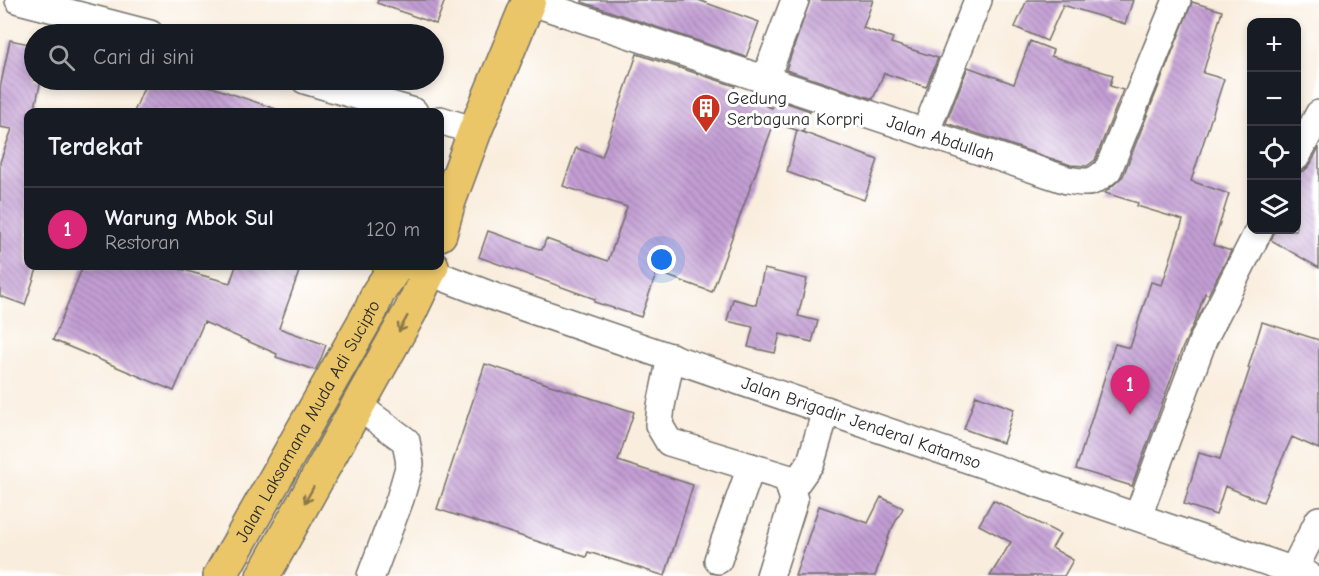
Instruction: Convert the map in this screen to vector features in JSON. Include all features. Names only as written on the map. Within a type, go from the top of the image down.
[{"type":"main road","points":[[444,215],[475,131],[529,1]]},
{"type":"main road","name":"Jalan Laksamana Muda Adi Sucipto","points":[[220,576],[371,310],[378,293],[393,270]]},
{"type":"main road","name":"Jalan Laksamana Muda Adi Sucipto","points":[[263,576],[358,406],[424,270]]},
{"type":"street","points":[[19,0],[111,24]]},
{"type":"street","points":[[765,80],[795,0]]},
{"type":"street","points":[[925,133],[978,0]]},
{"type":"street","name":"Jalan Abdullah","points":[[529,1],[1067,180],[1085,183],[1096,181],[1108,170],[1178,0]]},
{"type":"street","points":[[339,90],[400,108]]},
{"type":"street","points":[[1301,148],[1319,114]]},
{"type":"street","points":[[444,121],[475,131]]},
{"type":"street","points":[[1138,516],[1203,340],[1257,234]]},
{"type":"street","name":"Jalan Brigadir Jenderal Katamso","points":[[430,270],[500,299],[1301,573]]},
{"type":"street","points":[[672,357],[659,425],[669,442],[788,478],[794,500],[771,576]]},
{"type":"street","points":[[358,406],[406,441],[410,464],[400,499],[371,576]]},
{"type":"street","points":[[791,490],[811,462],[826,410]]},
{"type":"street","points":[[718,560],[751,467]]},
{"type":"street","points":[[1301,573],[1319,520]]},
{"type":"building","points":[[378,0],[445,0],[436,24],[377,3]]},
{"type":"building","points":[[582,0],[698,0],[759,22],[746,57],[582,2]]},
{"type":"building","points":[[810,0],[873,0],[863,28],[893,38],[891,43],[938,58],[926,87],[884,73],[873,99],[786,70]]},
{"type":"building","points":[[1027,0],[1133,0],[1125,24],[1063,5],[1047,41],[1015,27]]},
{"type":"building","points":[[1192,2],[1222,11],[1203,73],[1224,79],[1191,181],[1229,194],[1213,245],[1231,251],[1208,295],[1205,293],[1132,486],[1076,469],[1115,344],[1130,348],[1151,282],[1162,285],[1183,220],[1137,206],[1138,203],[1105,193],[1123,176]]},
{"type":"building","points":[[10,40],[24,43],[24,90],[39,90],[35,108],[24,108],[24,270],[37,270],[25,305],[0,296],[0,162],[12,129],[0,127],[0,88]]},
{"type":"building","points":[[1030,41],[1053,50],[1051,56],[1113,75],[1110,86],[1123,90],[1095,160],[1087,166],[1071,165],[946,123],[968,67],[1014,84]]},
{"type":"building","points":[[637,54],[735,86],[732,94],[772,108],[775,99],[810,111],[803,132],[774,123],[712,292],[657,272],[641,317],[594,302],[595,299],[479,257],[488,231],[542,250],[546,239],[608,261],[627,207],[563,186],[576,148],[602,157]]},
{"type":"building","points":[[143,90],[220,90],[273,108],[136,108]]},
{"type":"building","points":[[797,130],[878,160],[864,200],[787,172]]},
{"type":"building","points":[[1319,147],[1319,268],[1271,240],[1273,234],[1301,234],[1301,172],[1310,165]]},
{"type":"building","points":[[764,269],[807,279],[798,316],[818,321],[812,342],[780,334],[775,353],[748,347],[753,327],[727,321],[733,299],[756,305]]},
{"type":"building","points":[[81,270],[183,270],[230,283],[235,270],[300,270],[279,328],[326,345],[315,370],[276,357],[277,354],[204,322],[174,391],[53,340]]},
{"type":"building","points":[[1262,322],[1319,340],[1319,449],[1292,437],[1263,502],[1225,486],[1216,515],[1184,504],[1199,453],[1220,459],[1250,368],[1248,368]]},
{"type":"building","points":[[485,364],[634,412],[618,461],[693,485],[665,576],[588,552],[586,557],[437,509]]},
{"type":"building","points":[[976,395],[1014,409],[1003,443],[964,429]]},
{"type":"building","points":[[881,497],[903,508],[890,532],[875,576],[795,576],[819,506],[868,523]]},
{"type":"building","points":[[993,500],[1060,534],[1052,548],[1073,560],[1064,576],[990,576],[1011,542],[979,525]]},
{"type":"place","name":"Gedung Serbaguna Korpri","points":[[706,134]]},
{"type":"place","name":"Warung Mbok Sul","points":[[1130,415]]}]
